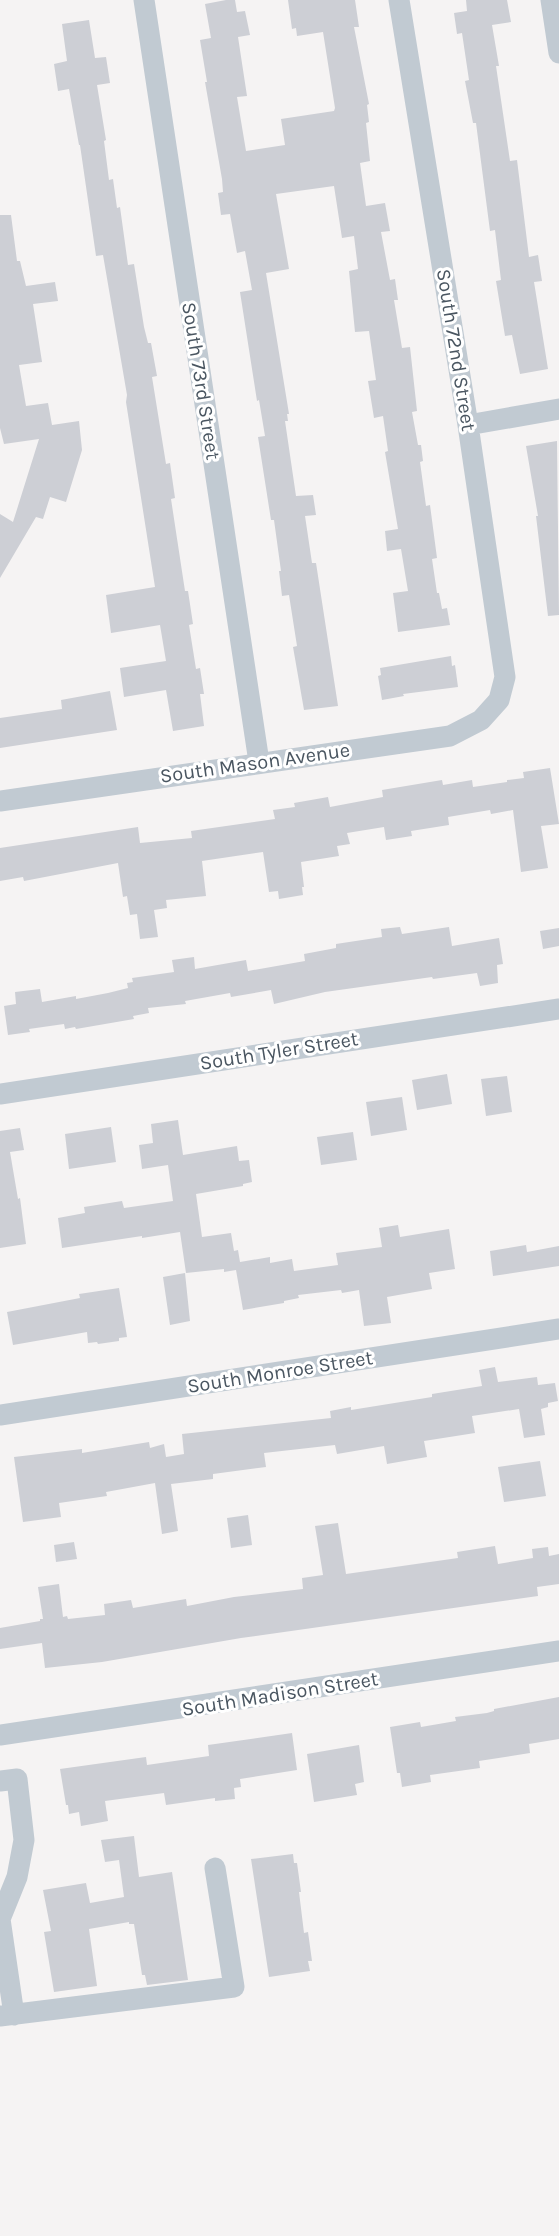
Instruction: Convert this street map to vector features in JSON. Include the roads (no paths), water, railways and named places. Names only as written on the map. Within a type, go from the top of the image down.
[{"type":"street","name":"South 73rd Street","points":[[144,0],[259,762]]},
{"type":"street","name":"South 72nd Street","points":[[399,0],[468,425],[505,677],[499,700]]},
{"type":"street","points":[[551,0],[559,51]]},
{"type":"street","points":[[468,425],[559,410]]},
{"type":"street","name":"South Mason Avenue","points":[[0,801],[450,736],[481,720],[499,700]]},
{"type":"street","name":"South Tyler Street","points":[[0,1094],[559,1010]]},
{"type":"street","name":"South Monroe Street","points":[[0,1414],[559,1329]]},
{"type":"street","name":"South Madison Street","points":[[0,1736],[559,1651]]},
{"type":"street","points":[[0,1781],[17,1779],[24,1840],[17,1877],[0,1919],[7,2016],[234,1987],[215,1868]]}]
